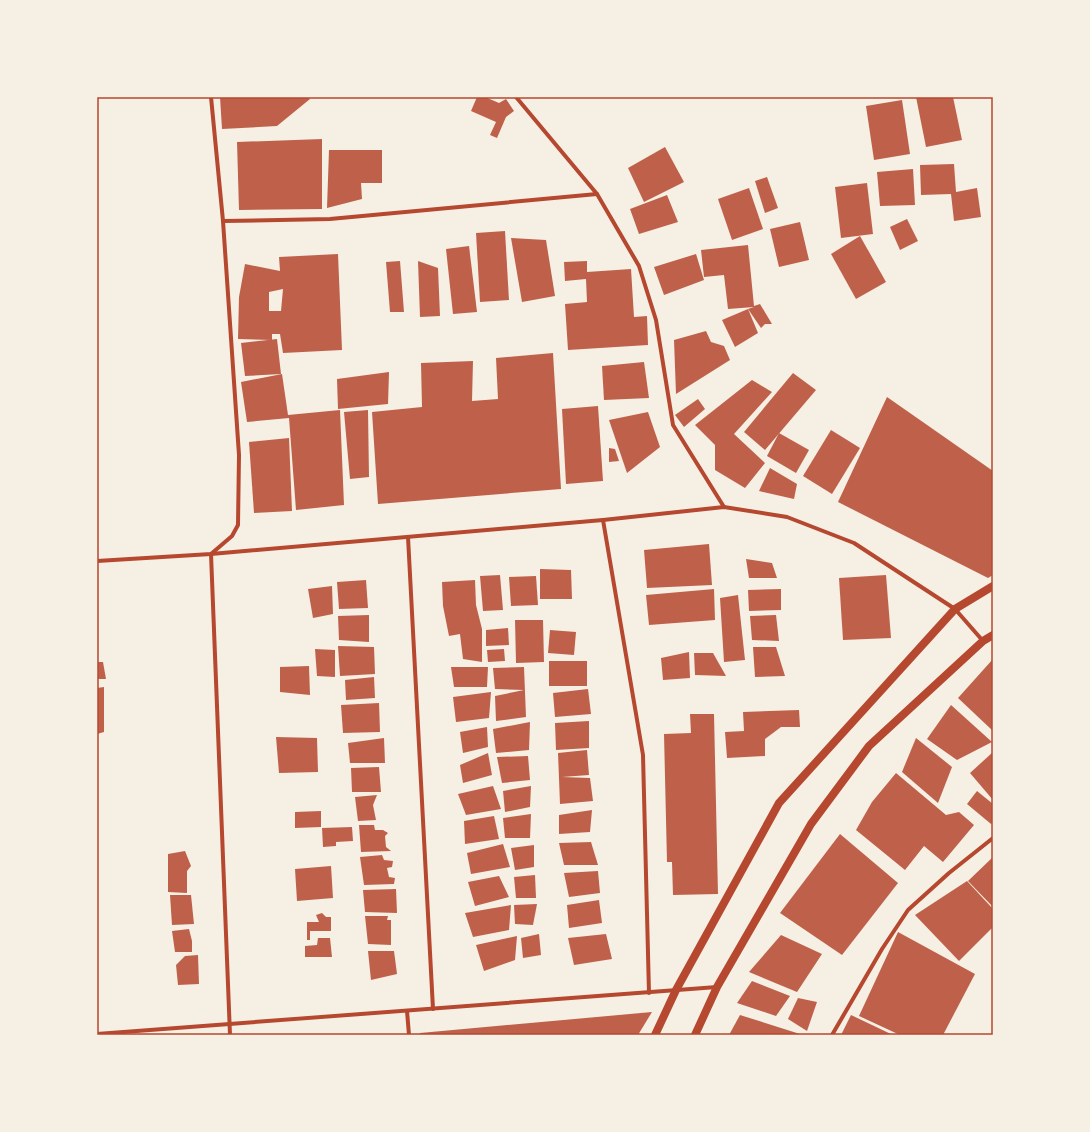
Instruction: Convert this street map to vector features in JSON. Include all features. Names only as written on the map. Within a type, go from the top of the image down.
[{"type":"main road","points":[[655,1035],[676,990],[779,803],[956,609],[993,586]]},
{"type":"main road","points":[[695,1035],[717,987],[811,824],[869,746],[983,641],[993,635]]},
{"type":"street","points":[[211,97],[223,221],[239,455],[238,524],[232,536],[211,554]]},
{"type":"street","points":[[516,97],[597,194],[639,266],[656,320],[673,425],[724,507]]},
{"type":"street","points":[[223,221],[330,219],[597,194]]},
{"type":"street","points":[[97,561],[211,554],[603,520],[724,507],[787,517],[854,543],[956,609],[983,641]]},
{"type":"street","points":[[603,520],[643,755],[649,992]]},
{"type":"street","points":[[408,537],[433,1009]]},
{"type":"street","points":[[211,554],[230,1035]]},
{"type":"street","points":[[832,1035],[882,949],[908,910],[949,873],[993,838]]},
{"type":"street","points":[[97,1034],[717,987]]},
{"type":"street","points":[[407,1011],[408,1035]]},
{"type":"building","points":[[220,97],[307,97],[310,99],[277,126],[222,129]]},
{"type":"building","points":[[477,97],[485,97],[499,103],[506,99],[514,111],[506,117],[497,138],[490,135],[496,122],[471,111]]},
{"type":"building","points":[[916,97],[953,97],[962,140],[926,147]]},
{"type":"building","points":[[902,100],[910,154],[874,160],[866,106]]},
{"type":"building","points":[[322,139],[322,209],[239,210],[237,142]]},
{"type":"building","points":[[665,147],[684,182],[644,202],[628,168]]},
{"type":"building","points":[[329,150],[382,150],[382,183],[361,183],[362,199],[327,208]]},
{"type":"building","points":[[954,164],[956,192],[977,188],[981,217],[954,221],[951,194],[921,195],[920,165]]},
{"type":"building","points":[[913,169],[915,205],[880,206],[877,172]]},
{"type":"building","points":[[767,177],[778,208],[765,213],[755,181]]},
{"type":"building","points":[[867,183],[873,234],[841,238],[835,187]]},
{"type":"building","points":[[749,188],[763,229],[732,240],[718,199]]},
{"type":"building","points":[[667,195],[678,222],[639,234],[630,209]]},
{"type":"building","points":[[907,219],[918,241],[900,250],[890,227]]},
{"type":"building","points":[[800,222],[809,260],[779,267],[770,229]]},
{"type":"building","points":[[505,231],[509,300],[480,302],[476,233]]},
{"type":"building","points":[[860,236],[886,282],[856,299],[831,254]]},
{"type":"building","points":[[511,238],[546,240],[555,296],[522,302]]},
{"type":"building","points":[[748,245],[754,306],[760,304],[772,324],[765,324],[761,328],[748,309],[754,307],[728,309],[724,275],[704,277],[701,250]]},
{"type":"building","points":[[469,246],[477,312],[453,314],[446,249]]},
{"type":"building","points":[[338,254],[342,350],[283,353],[280,334],[272,334],[272,340],[238,339],[239,297],[245,264],[280,271],[279,257]],"holes":[[[283,289],[281,311],[269,311],[269,292]]]},
{"type":"building","points":[[696,254],[704,280],[664,295],[654,267]]},
{"type":"building","points":[[400,261],[404,312],[390,312],[386,262]]},
{"type":"building","points":[[418,261],[438,268],[440,316],[420,317]]},
{"type":"building","points":[[587,261],[587,272],[631,269],[634,317],[647,316],[648,345],[568,350],[565,304],[587,302],[586,279],[565,281],[564,262]]},
{"type":"building","points":[[748,309],[758,333],[735,347],[722,320]]},
{"type":"building","points":[[706,331],[711,342],[724,346],[730,360],[676,394],[674,340]]},
{"type":"building","points":[[277,339],[281,374],[245,376],[241,343]]},
{"type":"building","points":[[553,353],[561,489],[378,504],[372,412],[422,407],[421,363],[473,361],[472,401],[498,399],[496,358]]},
{"type":"building","points":[[644,362],[649,398],[604,400],[602,366]]},
{"type":"building","points":[[389,372],[388,404],[338,409],[337,379]]},
{"type":"building","points":[[793,373],[816,390],[765,450],[744,432]]},
{"type":"building","points":[[282,374],[288,415],[340,410],[344,505],[296,510],[289,418],[247,422],[241,382]]},
{"type":"building","points":[[752,380],[772,392],[734,434],[765,463],[745,488],[715,470],[715,445],[695,425]]},
{"type":"building","points":[[887,397],[993,471],[993,575],[988,578],[838,502]]},
{"type":"building","points":[[698,399],[705,409],[684,427],[675,415]]},
{"type":"building","points":[[598,406],[603,481],[566,484],[562,409]]},
{"type":"building","points":[[368,410],[369,477],[350,479],[344,412]]},
{"type":"building","points":[[648,412],[660,447],[627,473],[609,420]]},
{"type":"building","points":[[831,430],[860,448],[832,494],[803,476]]},
{"type":"building","points":[[779,433],[809,450],[796,473],[767,456]]},
{"type":"building","points":[[289,438],[292,511],[254,513],[249,442]]},
{"type":"building","points":[[609,448],[615,449],[619,461],[609,462]]},
{"type":"building","points":[[770,468],[797,484],[794,499],[759,491]]},
{"type":"building","points":[[709,544],[712,585],[647,588],[644,550]]},
{"type":"building","points":[[746,559],[772,563],[777,578],[749,578]]},
{"type":"building","points":[[540,569],[571,570],[572,599],[540,599]]},
{"type":"building","points":[[500,575],[503,610],[483,611],[480,576]]},
{"type":"building","points":[[886,575],[891,638],[843,640],[839,578]]},
{"type":"building","points":[[536,576],[538,605],[511,606],[509,577]]},
{"type":"building","points":[[366,580],[368,608],[339,609],[337,582]]},
{"type":"building","points":[[475,580],[476,605],[482,629],[482,662],[463,659],[460,634],[449,636],[443,606],[442,582]]},
{"type":"building","points":[[332,586],[333,614],[313,618],[308,589]]},
{"type":"building","points":[[714,589],[715,620],[649,625],[646,595]]},
{"type":"building","points":[[781,589],[781,610],[749,611],[748,590]]},
{"type":"building","points":[[738,595],[745,660],[724,662],[720,598]]},
{"type":"building","points":[[369,615],[369,642],[339,640],[338,616]]},
{"type":"building","points":[[776,615],[779,641],[752,640],[750,616]]},
{"type":"building","points":[[515,620],[543,620],[544,662],[516,663]]},
{"type":"building","points":[[508,628],[509,645],[486,646],[486,630]]},
{"type":"building","points":[[550,630],[576,632],[574,655],[548,653]]},
{"type":"building","points":[[338,646],[374,647],[375,674],[340,676]]},
{"type":"building","points":[[753,647],[776,647],[785,676],[755,677]]},
{"type":"building","points":[[315,649],[335,650],[335,677],[317,676]]},
{"type":"building","points":[[504,649],[505,661],[488,662],[487,650]]},
{"type":"building","points":[[689,652],[690,678],[663,680],[661,658]]},
{"type":"building","points":[[694,653],[713,653],[726,676],[695,675]]},
{"type":"building","points":[[993,659],[993,731],[958,698]]},
{"type":"building","points":[[549,661],[587,661],[587,686],[549,686]]},
{"type":"building","points":[[97,662],[103,662],[106,679],[97,679]]},
{"type":"building","points":[[309,666],[310,695],[280,692],[280,667]]},
{"type":"building","points":[[451,667],[488,667],[487,687],[454,687]]},
{"type":"building","points":[[524,667],[526,717],[496,721],[495,696],[524,690],[495,689],[493,668]]},
{"type":"building","points":[[374,677],[375,698],[346,700],[345,680]]},
{"type":"building","points":[[104,687],[104,732],[97,734],[97,688]]},
{"type":"building","points":[[588,689],[591,714],[555,717],[553,693]]},
{"type":"building","points":[[491,692],[489,718],[456,722],[453,697]]},
{"type":"building","points":[[379,703],[380,732],[343,733],[341,705]]},
{"type":"building","points":[[951,705],[992,742],[957,760],[927,739]]},
{"type":"building","points":[[799,710],[800,727],[781,727],[765,739],[765,756],[727,758],[725,732],[744,731],[743,712]]},
{"type":"building","points":[[690,714],[714,714],[718,894],[673,895],[672,862],[667,862],[664,734],[691,733]]},
{"type":"building","points":[[589,721],[589,748],[556,750],[555,723]]},
{"type":"building","points":[[530,722],[529,750],[496,753],[493,729]]},
{"type":"building","points":[[487,727],[488,747],[463,753],[460,732]]},
{"type":"building","points":[[276,737],[317,738],[318,772],[279,773]]},
{"type":"building","points":[[384,738],[385,763],[350,763],[348,743]]},
{"type":"building","points":[[916,738],[952,767],[938,803],[902,772]]},
{"type":"building","points":[[587,750],[589,775],[562,777],[590,778],[593,801],[560,804],[558,753]]},
{"type":"building","points":[[993,752],[993,800],[970,773]]},
{"type":"building","points":[[488,753],[492,775],[463,783],[460,765]]},
{"type":"building","points":[[528,756],[530,780],[502,783],[497,757]]},
{"type":"building","points":[[379,767],[381,792],[352,792],[351,768]]},
{"type":"building","points":[[896,773],[946,815],[959,812],[974,825],[943,862],[924,846],[905,870],[856,830],[872,802]]},
{"type":"building","points":[[493,786],[501,809],[466,815],[458,794]]},
{"type":"building","points":[[531,786],[530,807],[505,812],[503,791]]},
{"type":"building","points":[[977,791],[993,804],[993,822],[991,824],[967,804]]},
{"type":"building","points":[[377,795],[373,805],[376,820],[358,821],[355,797]]},
{"type":"building","points":[[592,810],[590,832],[559,834],[559,815]]},
{"type":"building","points":[[321,811],[321,827],[295,828],[295,812]]},
{"type":"building","points":[[531,814],[530,838],[505,838],[503,818]]},
{"type":"building","points":[[494,816],[499,839],[465,844],[464,821]]},
{"type":"building","points":[[359,825],[374,825],[375,830],[383,830],[388,833],[385,836],[386,847],[391,851],[361,852]]},
{"type":"building","points":[[352,827],[353,841],[336,842],[336,846],[323,847],[322,828]]},
{"type":"building","points":[[840,834],[898,883],[842,955],[780,913]]},
{"type":"building","points":[[591,842],[598,865],[564,865],[559,843]]},
{"type":"building","points":[[503,844],[510,867],[471,874],[467,853]]},
{"type":"building","points":[[534,845],[534,867],[515,870],[511,848]]},
{"type":"building","points":[[185,851],[191,866],[187,871],[187,893],[168,892],[168,854]]},
{"type":"building","points":[[382,855],[384,860],[393,861],[392,867],[387,868],[389,877],[395,878],[394,884],[364,885],[360,857]]},
{"type":"building","points":[[993,857],[993,907],[968,881]]},
{"type":"building","points":[[331,866],[333,898],[297,901],[295,869]]},
{"type":"building","points":[[598,871],[600,893],[569,897],[564,873]]},
{"type":"building","points":[[535,875],[536,898],[516,898],[514,877]]},
{"type":"building","points":[[499,876],[509,897],[475,906],[468,882]]},
{"type":"building","points":[[967,881],[993,909],[993,927],[959,961],[915,915]]},
{"type":"building","points":[[396,889],[397,913],[365,912],[363,890]]},
{"type":"building","points":[[170,895],[191,895],[194,924],[172,925]]},
{"type":"building","points":[[599,900],[602,923],[569,928],[567,905]]},
{"type":"building","points":[[537,904],[533,925],[515,924],[514,905]]},
{"type":"building","points":[[511,905],[509,930],[473,937],[465,913]]},
{"type":"building","points":[[322,913],[326,917],[331,917],[331,931],[310,931],[310,940],[307,940],[307,922],[319,922],[316,915]]},
{"type":"building","points":[[365,916],[388,916],[387,920],[391,920],[391,945],[368,944]]},
{"type":"building","points":[[189,929],[192,941],[192,952],[175,952],[172,931]]},
{"type":"building","points":[[898,932],[975,974],[943,1035],[900,1035],[859,1016]]},
{"type":"building","points":[[539,934],[541,955],[523,958],[521,938]]},
{"type":"building","points":[[606,934],[612,959],[574,965],[568,938]]},
{"type":"building","points":[[781,935],[822,954],[797,992],[749,972]]},
{"type":"building","points":[[517,936],[515,960],[484,971],[476,945]]},
{"type":"building","points":[[318,938],[330,938],[332,957],[305,957],[305,946],[317,945]]},
{"type":"building","points":[[368,951],[394,951],[397,974],[371,980]]},
{"type":"building","points":[[198,955],[199,984],[178,985],[176,965],[185,956]]},
{"type":"building","points":[[752,981],[790,996],[776,1016],[737,1003]]},
{"type":"building","points":[[798,998],[817,1002],[807,1031],[788,1019]]},
{"type":"building","points":[[652,1012],[638,1035],[420,1035],[420,1033]]},
{"type":"building","points":[[740,1015],[800,1034],[729,1035]]},
{"type":"building","points":[[851,1015],[893,1035],[841,1035]]}]
